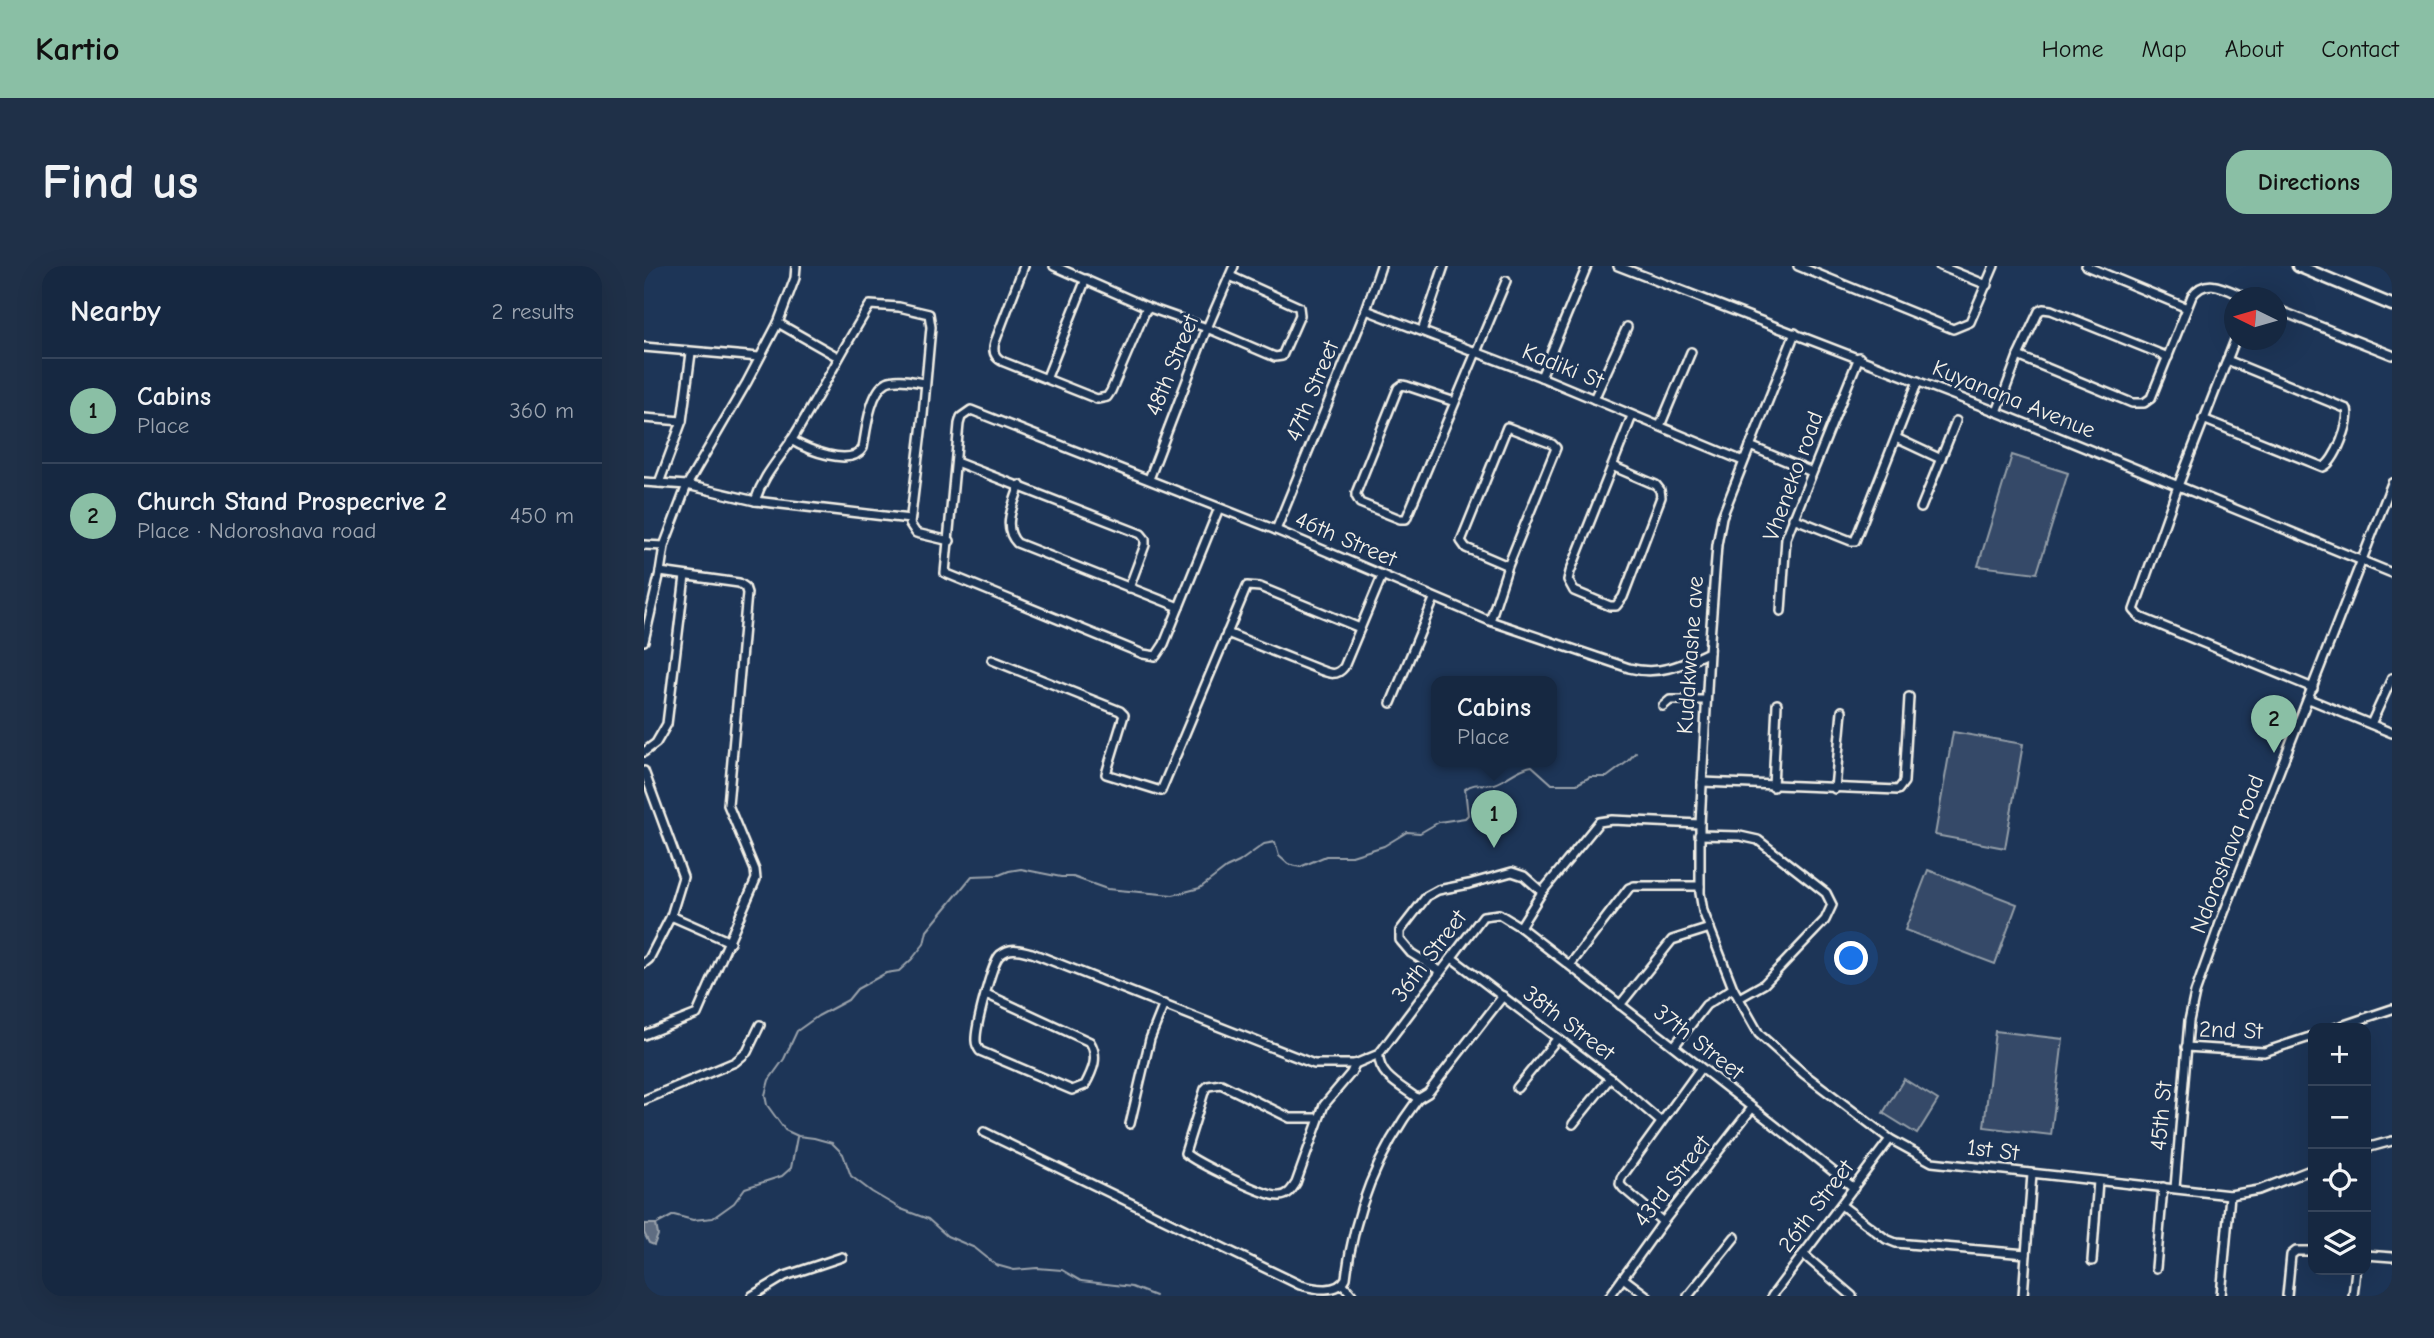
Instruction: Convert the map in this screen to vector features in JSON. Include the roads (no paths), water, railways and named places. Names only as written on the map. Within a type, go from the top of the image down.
[{"type":"main road","points":[[2298,266],[2392,305]]},
{"type":"street","points":[[644,641],[664,546],[687,485],[778,323],[795,278],[796,266]]},
{"type":"street","points":[[1024,266],[993,349],[999,359],[1097,399],[1108,397],[1147,307]]},
{"type":"street","points":[[1054,266],[1147,307],[1278,357],[1282,356],[1301,311],[1299,307],[1230,276]]},
{"type":"street","name":"48th Street","points":[[1149,479],[1234,266]]},
{"type":"street","name":"47th Street","points":[[1276,530],[1366,310],[1381,266]]},
{"type":"street","points":[[1422,331],[1444,266]]},
{"type":"street","points":[[1541,377],[1587,266]]},
{"type":"street","name":"Kuyanana Avenue","points":[[1619,266],[1859,357],[2392,573]]},
{"type":"street","points":[[1798,266],[1953,329],[1970,322],[1994,266]]},
{"type":"street","points":[[1940,266],[1987,285]]},
{"type":"street","points":[[2086,266],[2187,308]]},
{"type":"street","points":[[1047,377],[1086,279]]},
{"type":"street","points":[[1455,402],[1407,386],[1398,388],[1356,493],[1360,503],[1399,519],[1406,519],[1506,281]]},
{"type":"street","points":[[2018,356],[2137,405],[2151,398],[2192,296],[2202,285],[2224,289]]},
{"type":"street","points":[[755,501],[761,481],[791,440],[870,305],[873,303],[924,312],[929,314],[931,320],[910,524],[916,533],[950,541]]},
{"type":"street","points":[[1997,412],[2018,356],[2039,311],[2046,309],[2168,357]]},
{"type":"street","name":"Kadiki St","points":[[1366,310],[1541,377],[1743,461]]},
{"type":"street","points":[[2287,313],[2392,355]]},
{"type":"street","points":[[778,323],[838,357]]},
{"type":"street","points":[[1594,399],[1627,327]]},
{"type":"street","name":"Kudakwashe ave","points":[[1733,988],[1700,901],[1699,835],[1706,700],[1720,527],[1743,461],[1795,333]]},
{"type":"street","points":[[644,347],[759,357]]},
{"type":"street","points":[[2231,350],[2134,605],[2136,614],[2313,688]]},
{"type":"street","points":[[1660,426],[1691,352]]},
{"type":"street","points":[[659,483],[682,421],[691,353]]},
{"type":"street","name":"Vheneko road","points":[[1781,611],[1784,548],[1793,517],[1859,357]]},
{"type":"street","points":[[2203,419],[2323,467],[2331,462],[2349,418],[2347,409],[2227,360]]},
{"type":"street","points":[[791,440],[831,455],[860,454],[873,400],[883,385],[888,381],[925,383]]},
{"type":"street","points":[[1793,517],[1855,541],[1918,382]]},
{"type":"street","name":"46th Street","points":[[957,462],[959,424],[961,417],[971,410],[1276,530],[1490,621],[1645,672],[1681,665],[1709,652]]},
{"type":"street","points":[[1612,466],[1656,485],[1661,497],[1623,597],[1616,606],[1609,606],[1574,591],[1568,580],[1612,466],[1632,416]]},
{"type":"street","points":[[644,418],[682,421]]},
{"type":"street","points":[[1921,508],[1956,421]]},
{"type":"street","points":[[1490,621],[1508,566],[1556,448],[1507,426],[1461,541],[1466,548],[1508,566]]},
{"type":"street","points":[[1896,438],[1941,459]]},
{"type":"street","points":[[1750,446],[1812,472]]},
{"type":"street","points":[[1129,588],[1145,545],[1141,534],[957,462],[945,573],[1149,657],[1156,656],[1161,651],[1219,508]]},
{"type":"street","points":[[644,482],[687,485],[755,501],[910,519]]},
{"type":"street","name":"Ndoroshava road","points":[[2186,1047],[2198,984],[2392,484]]},
{"type":"street","points":[[1020,485],[1009,524],[1009,531],[1017,543],[1179,607]]},
{"type":"street","points":[[644,545],[664,546]]},
{"type":"street","points":[[644,1035],[697,1014],[756,879],[755,870],[730,813],[728,796],[747,593],[745,587],[739,583],[660,572]]},
{"type":"street","points":[[644,752],[656,743],[667,723],[685,576]]},
{"type":"street","points":[[1227,633],[1334,674],[1340,673],[1382,576]]},
{"type":"street","points":[[992,660],[1120,711],[1124,715],[1106,774],[1161,791],[1247,586],[1260,587],[1360,628]]},
{"type":"street","points":[[1391,703],[1434,599]]},
{"type":"street","points":[[2371,724],[2392,678]]},
{"type":"street","points":[[1702,782],[1773,787],[1898,790],[1903,787],[1909,697]]},
{"type":"street","points":[[2309,699],[2392,733]]},
{"type":"street","points":[[1662,706],[1670,700],[1706,700]]},
{"type":"street","points":[[1773,787],[1777,704]]},
{"type":"street","points":[[1835,789],[1842,711]]},
{"type":"street","points":[[644,771],[683,877],[671,916],[649,959],[644,963]]},
{"type":"street","points":[[1520,927],[1542,892],[1599,822],[1612,820],[1700,824]]},
{"type":"street","points":[[1699,835],[1740,836],[1758,840],[1826,893],[1832,905],[1825,920],[1764,984],[1739,998]]},
{"type":"street","points":[[1440,971],[1410,953],[1400,940],[1400,931],[1427,897],[1438,890],[1519,872],[1542,892]]},
{"type":"street","points":[[1570,965],[1629,888],[1700,886]]},
{"type":"street","name":"36th Street","points":[[1379,1054],[1478,920],[1483,916],[1500,914],[1520,927]]},
{"type":"street","points":[[671,916],[730,942]]},
{"type":"street","name":"37th Street","points":[[1520,927],[1675,1045],[1700,1069],[1854,1188]]},
{"type":"street","points":[[1620,1005],[1672,940],[1710,928]]},
{"type":"street","points":[[986,994],[1090,1042],[1096,1059],[1086,1084],[1072,1090],[980,1051],[975,1043],[976,1034],[986,994],[995,961],[1007,951],[1016,948],[1314,1064],[1355,1064],[1379,1054],[1378,1063],[1386,1075],[1418,1099]]},
{"type":"street","name":"38th Street","points":[[1452,958],[1610,1078],[1660,1121]]},
{"type":"street","points":[[1675,1045],[1706,1005],[1733,988]]},
{"type":"street","name":"1st St","points":[[1733,988],[1754,1028],[1774,1049],[1890,1139],[1933,1162],[2230,1195],[2259,1190],[2308,1171]]},
{"type":"street","points":[[984,1132],[1300,1286],[1317,1289],[1338,1287],[1346,1278],[1354,1229],[1382,1153],[1418,1099],[1428,1093],[1503,996]]},
{"type":"street","points":[[1130,1124],[1150,1039],[1164,1004]]},
{"type":"street","points":[[2350,1023],[2392,1009]]},
{"type":"street","points":[[644,1100],[735,1062],[747,1052],[760,1025]]},
{"type":"street","points":[[1517,1088],[1557,1038]]},
{"type":"street","name":"2nd St","points":[[2186,1047],[2264,1052],[2308,1038]]},
{"type":"street","name":"45th St","points":[[2175,1188],[2186,1047]]},
{"type":"street","points":[[1318,1118],[1290,1118],[1215,1084],[1205,1089],[1185,1153],[1259,1191],[1280,1196],[1290,1192],[1296,1183],[1324,1105],[1351,1073],[1355,1064]]},
{"type":"street","points":[[1663,1222],[1619,1184],[1620,1178],[1700,1069]]},
{"type":"street","points":[[1573,1125],[1610,1078]]},
{"type":"street","name":"43rd Street","points":[[1610,1296],[1663,1222],[1752,1108]]},
{"type":"street","name":"26th Street","points":[[1772,1296],[1890,1139]]},
{"type":"street","points":[[2371,1147],[2392,1141]]},
{"type":"street","points":[[2023,1296],[2032,1174]]},
{"type":"street","points":[[2092,1261],[2098,1181]]},
{"type":"street","points":[[2156,1268],[2163,1187]]},
{"type":"street","points":[[2221,1296],[2230,1195]]},
{"type":"street","points":[[1841,1205],[1886,1239],[1896,1243],[2026,1254]]},
{"type":"street","points":[[1688,1296],[1735,1237]]},
{"type":"street","points":[[2287,1296],[2291,1255],[2296,1251],[2308,1251]]},
{"type":"street","points":[[1803,1254],[1852,1296]]},
{"type":"street","points":[[2371,1255],[2392,1257]]},
{"type":"street","points":[[752,1296],[785,1276],[842,1257]]},
{"type":"street","points":[[2353,1296],[2355,1275]]},
{"type":"street","points":[[1623,1278],[1647,1296]]},
{"type":"street","points":[[1343,1284],[1353,1296]]},
{"type":"waterway","points":[[1533,767],[1552,784],[1577,784],[1590,777],[1607,777],[1636,752]]},
{"type":"waterway","points":[[1155,1296],[1132,1287],[1081,1281],[1062,1270],[1014,1270],[996,1265],[975,1248],[947,1236],[928,1219],[901,1209],[872,1192],[851,1176],[843,1154],[832,1143],[798,1136],[785,1130],[767,1105],[765,1095],[769,1080],[784,1059],[797,1031],[848,1000],[857,989],[886,973],[899,971],[924,944],[927,931],[972,876],[999,875],[1021,869],[1073,877],[1107,889],[1173,895],[1200,888],[1264,844],[1275,842],[1279,856],[1288,864],[1300,867],[1326,856],[1352,856],[1384,846],[1407,832],[1420,833],[1439,822],[1465,818],[1468,815],[1465,789],[1473,785],[1494,784],[1529,767]]},
{"type":"waterway","points":[[657,1224],[674,1215],[693,1220],[713,1218],[734,1203],[745,1188],[782,1176],[791,1168],[797,1137]]},
{"type":"place","name":"Church Stand Prospecrive 2","points":[[2274,753]]},
{"type":"place","name":"Cabins","points":[[1494,848]]}]
